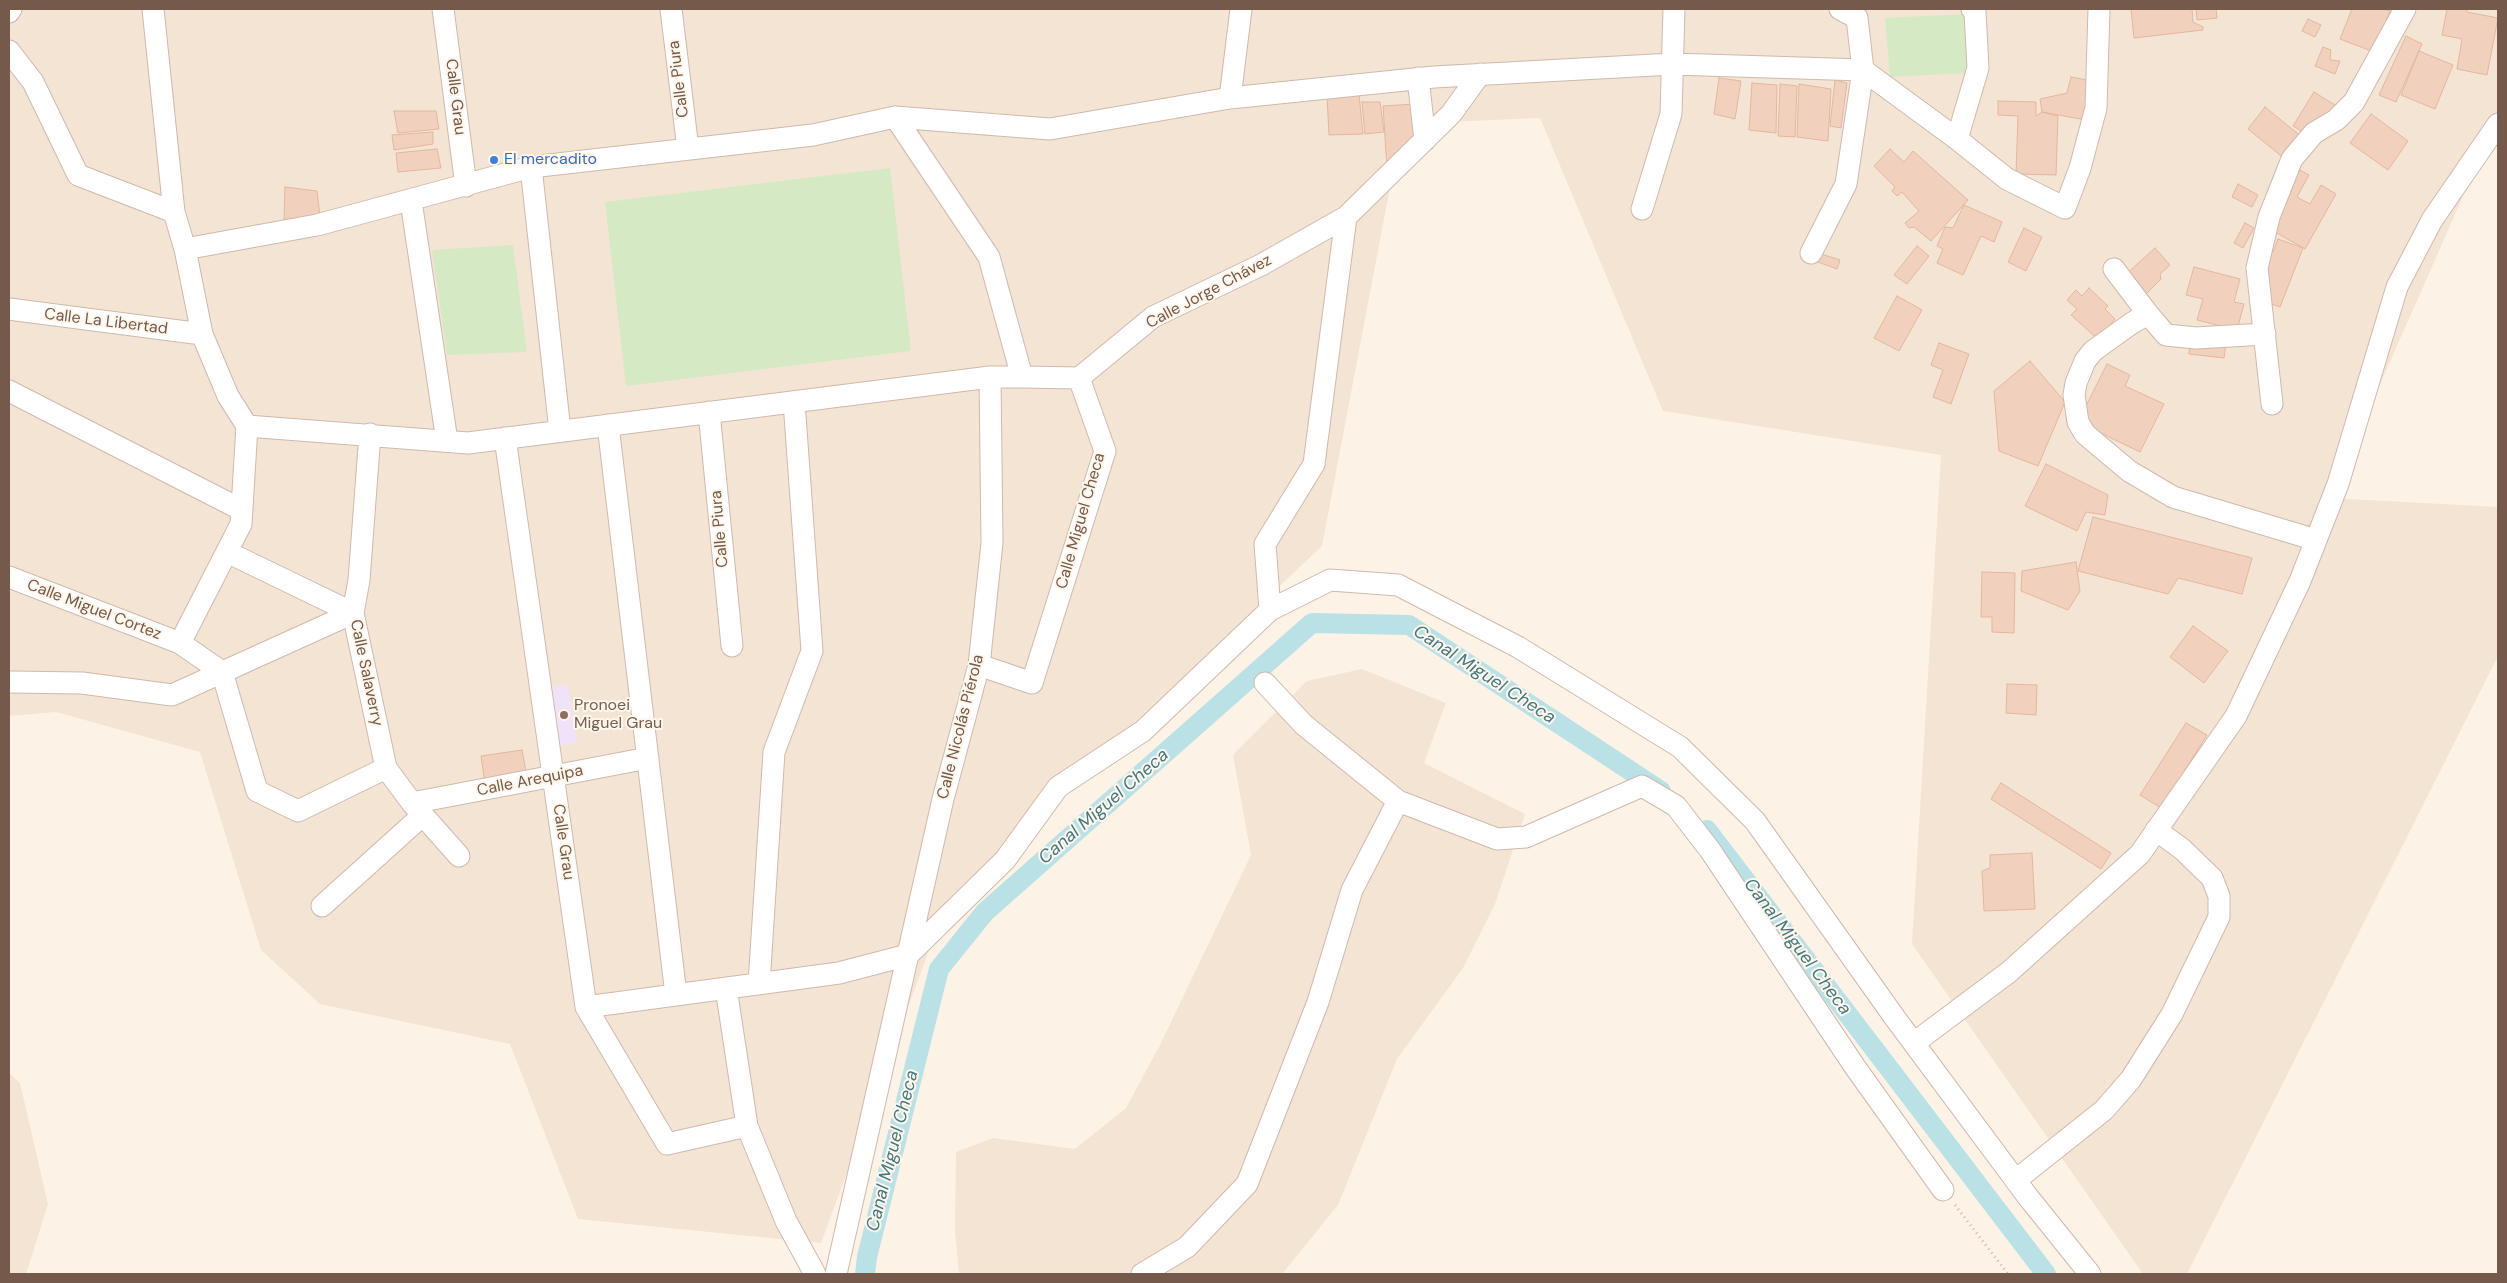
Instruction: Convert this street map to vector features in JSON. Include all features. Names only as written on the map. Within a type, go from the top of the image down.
[{"type":"street","points":[[153,9],[174,212],[185,249],[202,334],[228,396],[247,426],[241,524],[180,643]]},
{"type":"street","name":"Calle Grau","points":[[443,9],[466,186]]},
{"type":"street","name":"Calle Piura","points":[[671,9],[688,149]]},
{"type":"street","points":[[1230,98],[1241,9]]},
{"type":"street","points":[[1642,209],[1671,114],[1674,9]]},
{"type":"street","points":[[1957,139],[1978,68],[1975,12],[1972,9]]},
{"type":"street","points":[[185,249],[317,226],[531,167],[813,136],[895,117],[1050,129],[1230,98],[1426,77],[1673,64],[1863,70],[1957,139],[2007,179],[2065,208],[2080,168],[2096,108],[2099,9]]},
{"type":"street","points":[[2272,404],[2257,268],[2268,217],[2292,159],[2314,134],[2336,120],[2354,102],[2405,9]]},
{"type":"street","points":[[1811,253],[1846,184],[1863,70],[1855,12]]},
{"type":"street","points":[[9,51],[33,82],[78,175],[174,212]]},
{"type":"street","name":"Calle Jorge Chávez","points":[[1079,378],[1153,317],[1261,265],[1346,218],[1451,114],[1480,74]]},
{"type":"street","points":[[1426,77],[1450,89],[1456,106],[1451,114]]},
{"type":"street","points":[[1425,140],[1426,77]]},
{"type":"street","points":[[895,117],[989,257],[1022,377]]},
{"type":"street","points":[[1914,1043],[2009,972],[2140,854],[2236,716],[2300,581],[2338,484],[2397,287],[2432,220],[2498,124]]},
{"type":"street","points":[[531,167],[560,431]]},
{"type":"street","points":[[411,201],[447,441]]},
{"type":"street","points":[[1270,610],[1265,544],[1314,464],[1346,218]]},
{"type":"street","points":[[2114,269],[2166,335],[2196,338],[2264,334]]},
{"type":"street","name":"Calle La Libertad","points":[[9,309],[202,334]]},
{"type":"street","points":[[2148,314],[2132,322],[2093,351],[2080,371],[2074,395],[2075,408],[2078,422],[2085,434],[2129,472],[2174,497],[2316,540]]},
{"type":"street","points":[[247,426],[468,443],[990,376],[1079,378]]},
{"type":"street","name":"Calle Nicolás Piérola","points":[[836,1274],[943,799],[979,665],[992,543],[990,376]]},
{"type":"street","name":"Calle Miguel Checa","points":[[979,665],[1032,683],[1105,451],[1079,378]]},
{"type":"street","points":[[9,390],[242,510]]},
{"type":"street","points":[[759,984],[774,752],[812,651],[794,402]]},
{"type":"street","name":"Calle Piura","points":[[709,412],[732,646]]},
{"type":"street","points":[[608,425],[676,995]]},
{"type":"street","name":"Calle Salaverry","points":[[370,434],[359,580],[353,613],[386,768],[417,809],[459,856]]},
{"type":"street","name":"Calle Grau","points":[[505,438],[586,1008],[667,1144],[747,1126]]},
{"type":"street","points":[[226,552],[353,613]]},
{"type":"street","name":"Calle Miguel Cortez","points":[[9,577],[180,643],[222,672]]},
{"type":"street","points":[[586,1008],[839,973],[908,955],[1005,860],[1058,787],[1142,731],[1270,610],[1330,580],[1398,585],[1518,647],[1680,747],[1755,821],[1914,1043],[2016,1180],[2090,1274]]},
{"type":"street","points":[[9,682],[82,684],[172,695],[353,613]]},
{"type":"street","points":[[222,672],[257,792],[298,811],[386,768]]},
{"type":"street","points":[[1265,683],[1304,726],[1398,801],[1497,838],[1526,837],[1642,786],[1676,806],[1710,850],[1855,1067],[1944,1190]]},
{"type":"street","name":"Calle Arequipa","points":[[417,809],[553,776],[648,758]]},
{"type":"street","points":[[1142,1274],[1187,1247],[1248,1184],[1318,1002],[1352,890],[1398,801]]},
{"type":"street","points":[[322,906],[417,809]]},
{"type":"street","points":[[2016,1180],[2104,1110],[2131,1079],[2172,1014],[2219,916],[2219,896],[2212,878],[2182,849],[2156,830]]},
{"type":"street","points":[[726,988],[747,1126],[786,1221],[815,1274]]},
{"type":"path","points":[[1944,1190],[2008,1274]]},
{"type":"shaded area","points":[[9,9],[2498,9],[2498,117],[2330,498],[2498,507],[2498,656],[2187,1274],[2143,1274],[1912,944],[1941,455],[1663,411],[1540,118],[1402,124],[1322,546],[948,899],[821,1243],[578,1219],[510,1044],[320,1004],[261,950],[200,752],[56,712],[9,716]]},
{"type":"shaded area","points":[[1362,669],[1446,703],[1424,763],[1525,814],[1495,904],[1463,968],[1397,1059],[1338,1205],[1282,1274],[959,1274],[955,1231],[956,1152],[993,1138],[1075,1149],[1126,1108],[1160,1045],[1251,855],[1233,755],[1307,681]]},
{"type":"shaded area","name":"Pronoei Miguel Grau","points":[[568,685],[577,743],[559,745],[551,687]]},
{"type":"shaded area","points":[[9,1073],[20,1083],[48,1204],[26,1274],[9,1274]]},
{"type":"green space","points":[[1968,14],[1968,73],[1890,77],[1885,18]]},
{"type":"green space","points":[[890,168],[911,351],[626,386],[605,202]]},
{"type":"green space","points":[[513,245],[527,352],[447,355],[432,250]]},
{"type":"building","points":[[2131,9],[2192,9],[2193,22],[2203,27],[2203,30],[2134,38]]},
{"type":"building","points":[[2196,9],[2216,9],[2217,18],[2197,20]]},
{"type":"building","points":[[2352,9],[2383,9],[2390,11],[2374,52],[2340,39]]},
{"type":"building","points":[[2447,9],[2467,9],[2467,12],[2498,18],[2487,75],[2457,69],[2462,39],[2442,35]]},
{"type":"building","points":[[2308,19],[2321,25],[2315,37],[2302,31]]},
{"type":"building","points":[[2406,36],[2422,44],[2396,102],[2379,95]]},
{"type":"building","points":[[2323,47],[2331,50],[2330,60],[2340,61],[2335,74],[2315,66]]},
{"type":"building","points":[[2419,51],[2453,65],[2435,109],[2401,95]]},
{"type":"building","points":[[2071,77],[2093,81],[2086,120],[2042,112],[2040,99],[2067,93]]},
{"type":"building","points":[[1719,78],[1741,81],[1735,119],[1714,114]]},
{"type":"building","points":[[1835,80],[1847,83],[1841,128],[1830,126]]},
{"type":"building","points":[[1752,83],[1777,85],[1776,133],[1749,130]]},
{"type":"building","points":[[1780,84],[1797,86],[1795,137],[1778,136]]},
{"type":"building","points":[[1799,84],[1831,89],[1828,141],[1797,137]]},
{"type":"building","points":[[2314,92],[2338,107],[2308,135],[2293,126]]},
{"type":"building","points":[[1359,94],[1363,134],[1329,135],[1327,95]]},
{"type":"building","points":[[1998,101],[2036,102],[2036,116],[2042,112],[2058,116],[2056,175],[2016,174],[2018,116],[1998,115]]},
{"type":"building","points":[[1362,102],[1380,102],[1384,132],[1365,134]]},
{"type":"building","points":[[1415,104],[1416,142],[1387,169],[1383,106]]},
{"type":"building","points":[[2265,107],[2303,138],[2285,159],[2248,129]]},
{"type":"building","points":[[394,111],[436,111],[439,129],[398,133]]},
{"type":"building","points":[[2371,114],[2408,141],[2388,170],[2350,143]]},
{"type":"building","points":[[433,132],[433,144],[394,150],[392,135]]},
{"type":"building","points":[[437,149],[441,168],[398,172],[396,153]]},
{"type":"building","points":[[1890,149],[1904,162],[1913,151],[1968,200],[1931,241],[1914,227],[1909,228],[1905,223],[1919,211],[1902,192],[1897,196],[1892,191],[1895,187],[1874,166]]},
{"type":"building","points":[[2298,169],[2309,175],[2297,197],[2310,204],[2321,185],[2336,194],[2305,249],[2266,227]]},
{"type":"building","points":[[2238,184],[2258,195],[2252,207],[2232,197]]},
{"type":"building","points":[[285,187],[317,191],[320,217],[284,221]]},
{"type":"building","points":[[1964,205],[2002,222],[1994,242],[1981,236],[1963,275],[1937,263],[1943,249],[1937,246],[1945,227],[1953,228]]},
{"type":"building","points":[[2245,223],[2254,228],[2243,248],[2234,243]]},
{"type":"building","points":[[2024,228],[2042,237],[2026,271],[2008,262]]},
{"type":"building","points":[[2278,239],[2303,248],[2280,307],[2266,302],[2266,250],[2273,252]]},
{"type":"building","points":[[1917,246],[1929,256],[1907,284],[1894,275]]},
{"type":"building","points":[[2155,248],[2170,265],[2160,274],[2161,279],[2142,298],[2123,277]]},
{"type":"building","points":[[1818,253],[1840,260],[1837,269],[1815,261]]},
{"type":"building","points":[[2194,267],[2240,279],[2234,302],[2244,304],[2237,330],[2197,320],[2203,299],[2186,295]]},
{"type":"building","points":[[2089,288],[2108,306],[2105,309],[2115,319],[2110,325],[2112,331],[2101,342],[2071,315],[2077,309],[2067,300],[2076,290],[2082,296]]},
{"type":"building","points":[[1897,296],[1922,310],[1899,351],[1874,338]]},
{"type":"building","points":[[2190,339],[2226,343],[2224,358],[2189,354]]},
{"type":"building","points":[[1939,343],[1969,354],[1951,404],[1933,397],[1943,370],[1931,365]]},
{"type":"building","points":[[2030,361],[2065,402],[2038,466],[1999,451],[1994,391]]},
{"type":"building","points":[[2107,364],[2130,375],[2125,386],[2164,404],[2140,452],[2078,422]]},
{"type":"building","points":[[2046,464],[2108,495],[2105,515],[2086,512],[2077,531],[2025,506]]},
{"type":"building","points":[[2093,517],[2252,558],[2242,594],[2178,578],[2168,594],[2078,571]]},
{"type":"building","points":[[2076,562],[2080,591],[2068,610],[2021,591],[2022,571]]},
{"type":"building","points":[[1982,572],[2015,573],[2014,633],[1992,632],[1992,617],[1981,617]]},
{"type":"building","points":[[2193,626],[2228,651],[2204,683],[2170,657]]},
{"type":"building","points":[[2007,684],[2037,685],[2036,715],[2006,713]]},
{"type":"building","points":[[2186,723],[2207,735],[2161,808],[2140,795]]},
{"type":"building","points":[[522,750],[527,777],[485,784],[481,756]]},
{"type":"building","points":[[2001,783],[2111,853],[2101,869],[1991,799]]},
{"type":"building","points":[[2032,853],[2035,909],[1984,911],[1982,871],[1990,868],[1990,855]]},
{"type":"waterway","name":"Canal Miguel Checa","points":[[865,1274],[867,1257],[939,969],[985,912],[1312,623],[1409,625],[1661,791]]},
{"type":"waterway","name":"Canal Miguel Checa","points":[[1707,830],[2046,1274]]},
{"type":"place","name":"El mercadito","points":[[494,160]]},
{"type":"place","name":"Pronoei Miguel Grau","points":[[564,715]]}]
